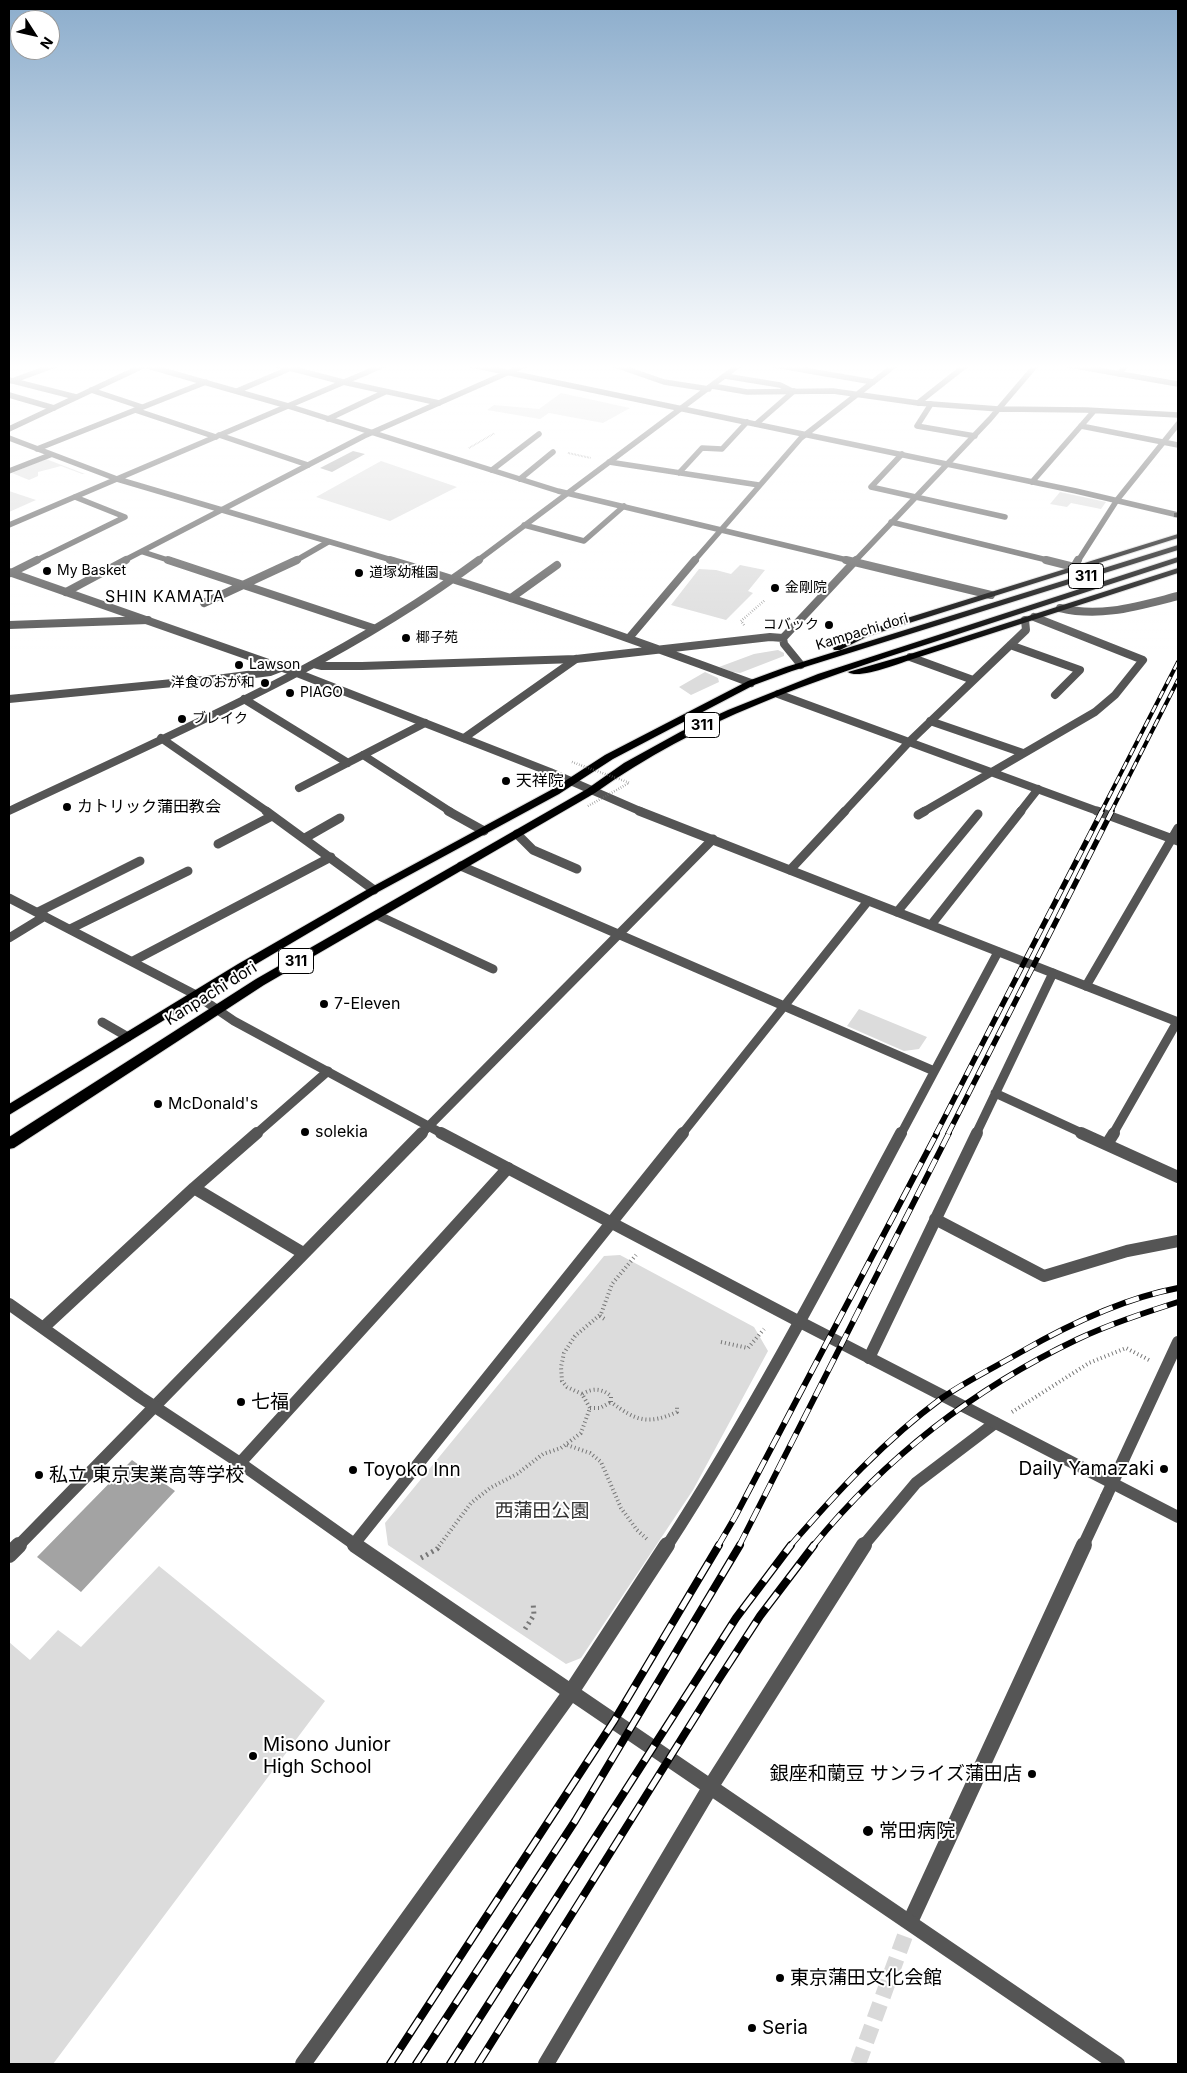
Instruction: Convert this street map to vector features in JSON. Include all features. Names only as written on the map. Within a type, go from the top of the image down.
[{"type":"main road","points":[[801,665],[865,634],[1075,567],[1177,537]]},
{"type":"main road","name":"Kampachi dori","points":[[572,782],[609,757],[751,683],[801,665],[1178,547]]},
{"type":"main road","name":"Kampachi dori","points":[[591,791],[628,766],[685,733],[821,676],[1178,559]]},
{"type":"main road","points":[[821,676],[872,669],[1178,570]]},
{"type":"main road","name":"Kanpachi dori","points":[[9,1110],[196,995],[374,890],[572,782]]},
{"type":"main road","name":"Kanpachi dori","points":[[9,1144],[216,1010],[591,791]]},
{"type":"street","points":[[9,472],[34,462]]},
{"type":"street","points":[[69,462],[117,479],[454,579],[629,638],[751,683]]},
{"type":"street","points":[[9,525],[158,462]]},
{"type":"street","points":[[298,462],[308,465]]},
{"type":"street","points":[[66,592],[219,510],[314,462]]},
{"type":"street","points":[[466,462],[568,493],[990,594]]},
{"type":"street","points":[[492,470],[503,462]]},
{"type":"street","points":[[520,479],[541,462]]},
{"type":"street","points":[[9,811],[314,664],[454,579],[609,462],[759,485]]},
{"type":"street","points":[[679,473],[689,462]]},
{"type":"street","points":[[629,638],[780,462]]},
{"type":"street","points":[[895,462],[871,487],[1005,517]]},
{"type":"street","points":[[936,462],[1117,500],[1178,515]]},
{"type":"street","points":[[783,638],[948,462]]},
{"type":"street","points":[[1032,482],[1050,462]]},
{"type":"street","points":[[891,522],[1075,567],[1117,500],[1148,462]]},
{"type":"street","points":[[10,573],[125,517],[74,497]]},
{"type":"street","points":[[524,525],[584,541],[624,506]]},
{"type":"street","points":[[204,603],[285,567],[328,542]]},
{"type":"street","points":[[143,552],[373,628]]},
{"type":"street","points":[[511,598],[557,566]]},
{"type":"street","points":[[10,573],[283,667],[464,738],[572,782],[613,801],[1178,1022],[1107,1144]]},
{"type":"street","points":[[1060,608],[1070,612],[1092,614],[1178,596]]},
{"type":"street","points":[[918,815],[1095,712],[1116,695],[1143,660],[1034,617]]},
{"type":"street","points":[[9,625],[148,620]]},
{"type":"street","points":[[790,870],[909,742],[1026,630],[1025,620]]},
{"type":"street","points":[[314,664],[322,666],[362,666],[576,659],[770,637],[783,638]]},
{"type":"street","points":[[783,638],[784,644],[801,665]]},
{"type":"street","points":[[1010,645],[1080,670],[1055,695]]},
{"type":"street","points":[[910,657],[974,680]]},
{"type":"street","points":[[464,738],[576,659]]},
{"type":"street","points":[[9,699],[215,679],[270,672],[283,667]]},
{"type":"street","points":[[778,694],[1175,840]]},
{"type":"street","points":[[244,699],[348,763]]},
{"type":"street","points":[[930,722],[1023,753]]},
{"type":"street","points":[[299,788],[425,723]]},
{"type":"street","points":[[161,738],[305,838],[374,890]]},
{"type":"street","points":[[363,755],[441,807],[484,831]]},
{"type":"street","points":[[931,926],[1038,789]]},
{"type":"street","points":[[897,912],[978,814]]},
{"type":"street","points":[[218,844],[272,816]]},
{"type":"street","points":[[305,838],[340,818]]},
{"type":"street","points":[[1086,986],[1175,840],[1178,828]]},
{"type":"street","points":[[517,834],[533,850],[577,869]]},
{"type":"street","points":[[9,1556],[156,1407],[303,1253],[713,839]]},
{"type":"street","points":[[133,961],[331,857]]},
{"type":"street","points":[[9,938],[41,914],[140,861]]},
{"type":"street","points":[[462,866],[934,1071]]},
{"type":"street","points":[[70,929],[188,871]]},
{"type":"street","points":[[9,898],[196,995],[216,1010],[428,1126],[995,1423],[1109,1491],[1178,1517]]},
{"type":"street","points":[[354,1544],[868,900]]},
{"type":"street","points":[[377,915],[493,969]]},
{"type":"street","points":[[303,2064],[571,1692],[707,1484],[800,1322],[998,952]]},
{"type":"street","points":[[869,1358],[1053,973]]},
{"type":"street","points":[[102,1022],[128,1037]]},
{"type":"street","points":[[44,1327],[194,1188],[328,1071]]},
{"type":"street","points":[[995,1094],[1178,1177]]},
{"type":"street","points":[[240,1463],[508,1168]]},
{"type":"street","points":[[194,1188],[303,1253]]},
{"type":"street","points":[[935,1219],[1044,1276],[1111,1255],[1178,1241]]},
{"type":"street","points":[[9,1304],[354,1544],[1117,2064]]},
{"type":"street","points":[[910,1922],[1178,1342]]},
{"type":"street","points":[[546,2064],[711,1786],[858,1552],[916,1483],[995,1423]]},
{"type":"path","points":[[745,627],[741,621],[765,600]]},
{"type":"path","points":[[572,762],[630,783],[588,806]]},
{"type":"path","points":[[421,1558],[437,1549],[471,1503],[517,1474],[543,1454],[566,1444],[581,1433],[590,1408],[582,1394],[566,1388],[562,1380],[560,1370],[564,1354],[574,1337],[584,1331],[600,1316],[609,1289],[636,1255]]},
{"type":"path","points":[[600,1316],[606,1320]]},
{"type":"path","points":[[721,1342],[748,1348],[764,1329]]},
{"type":"path","points":[[1002,1408],[1011,1412],[1089,1363],[1126,1348],[1166,1368]]},
{"type":"path","points":[[582,1394],[590,1389],[604,1390],[610,1396],[611,1402],[634,1419],[645,1421],[667,1417],[677,1412],[677,1406]]},
{"type":"path","points":[[590,1408],[600,1408],[611,1402]]},
{"type":"path","points":[[566,1444],[578,1448],[600,1461],[606,1471],[617,1501],[640,1534],[651,1541]]},
{"type":"path","points":[[525,1629],[534,1615],[533,1602]]},
{"type":"green space","points":[[39,462],[53,462],[85,474],[61,466],[38,472],[38,476],[29,480],[12,473]]},
{"type":"green space","points":[[380,462],[457,487],[390,521],[316,497]]},
{"type":"green space","points":[[9,491],[36,500],[9,512]]},
{"type":"green space","points":[[1060,492],[1106,502],[1101,509],[1071,503],[1067,507],[1050,504]]},
{"type":"green space","points":[[740,565],[765,570],[748,591],[753,593],[726,620],[671,605],[699,569],[716,570],[731,574]]},
{"type":"green space","points":[[778,650],[784,653],[784,656],[740,673],[719,667],[754,654]]},
{"type":"green space","points":[[705,672],[718,678],[719,682],[691,695],[679,687]]},
{"type":"green space","points":[[859,1009],[927,1037],[919,1049],[904,1051],[847,1026]]},
{"type":"green space","name":"西蒲田公園","points":[[620,1255],[754,1327],[768,1351],[693,1490],[581,1658],[566,1664],[388,1545],[385,1523],[604,1256]]},
{"type":"green space","points":[[159,1566],[325,1701],[53,2064],[9,2064],[9,1642],[30,1660],[58,1630],[81,1647]]},
{"type":"shaded area","points":[[332,462],[351,462],[332,472],[320,468]]},
{"type":"shaded area","points":[[132,1460],[175,1491],[81,1592],[37,1557]]},
{"type":"tunnel","points":[[858,2064],[910,1922]]},
{"type":"railway","points":[[1101,812],[1178,662]]},
{"type":"railway","points":[[1111,812],[1178,680]]},
{"type":"railway","points":[[936,1134],[1102,811]]},
{"type":"railway","points":[[948,1134],[1112,811]]},
{"type":"railway","points":[[718,1546],[937,1133]]},
{"type":"railway","points":[[739,1546],[949,1133]]},
{"type":"railway","points":[[790,1546],[825,1506],[881,1449],[921,1414],[951,1392],[1039,1342],[1077,1323],[1138,1298],[1178,1288]]},
{"type":"railway","points":[[813,1546],[870,1483],[934,1428],[968,1403],[1040,1358],[1078,1339],[1178,1302]]},
{"type":"railway","points":[[390,2064],[614,1721],[719,1545]]},
{"type":"railway","points":[[416,2064],[575,1821],[740,1545]]},
{"type":"railway","points":[[450,2064],[736,1618],[791,1545]]},
{"type":"railway","points":[[478,2064],[719,1679],[760,1616],[814,1545]]},
{"type":"place","name":"My Basket","points":[[47,571]]},
{"type":"place","name":"道塚幼稚園","points":[[359,573]]},
{"type":"place","name":"金剛院","points":[[775,588]]},
{"type":"place","name":"コバック","points":[[829,625]]},
{"type":"place","name":"椰子苑","points":[[406,638]]},
{"type":"place","name":"Lawson","points":[[239,665]]},
{"type":"place","name":"洋食のおが和","points":[[265,683]]},
{"type":"place","name":"PIAGO","points":[[290,693]]},
{"type":"place","name":"ブレイク","points":[[182,719]]},
{"type":"place","name":"天祥院","points":[[506,781]]},
{"type":"place","name":"カトリック蒲田教会","points":[[67,807]]},
{"type":"place","name":"7-Eleven","points":[[324,1004]]},
{"type":"place","name":"McDonald's","points":[[158,1104]]},
{"type":"place","name":"solekia","points":[[305,1132]]},
{"type":"place","name":"七福","points":[[241,1402]]},
{"type":"place","name":"Daily Yamazaki","points":[[1164,1469]]},
{"type":"place","name":"Toyoko Inn","points":[[353,1470]]},
{"type":"place","name":"私立 東京実業高等学校","points":[[39,1475]]},
{"type":"place","name":"Misono Junior High School","points":[[253,1756]]},
{"type":"place","name":"銀座和蘭豆 サンライズ蒲田店","points":[[1032,1774]]},
{"type":"place","name":"常田病院","points":[[868,1831]]},
{"type":"place","name":"東京蒲田文化会館","points":[[780,1978]]},
{"type":"place","name":"Seria","points":[[752,2028]]},
{"type":"district","name":"SHIN KAMATA","points":[[165,597]]}]
